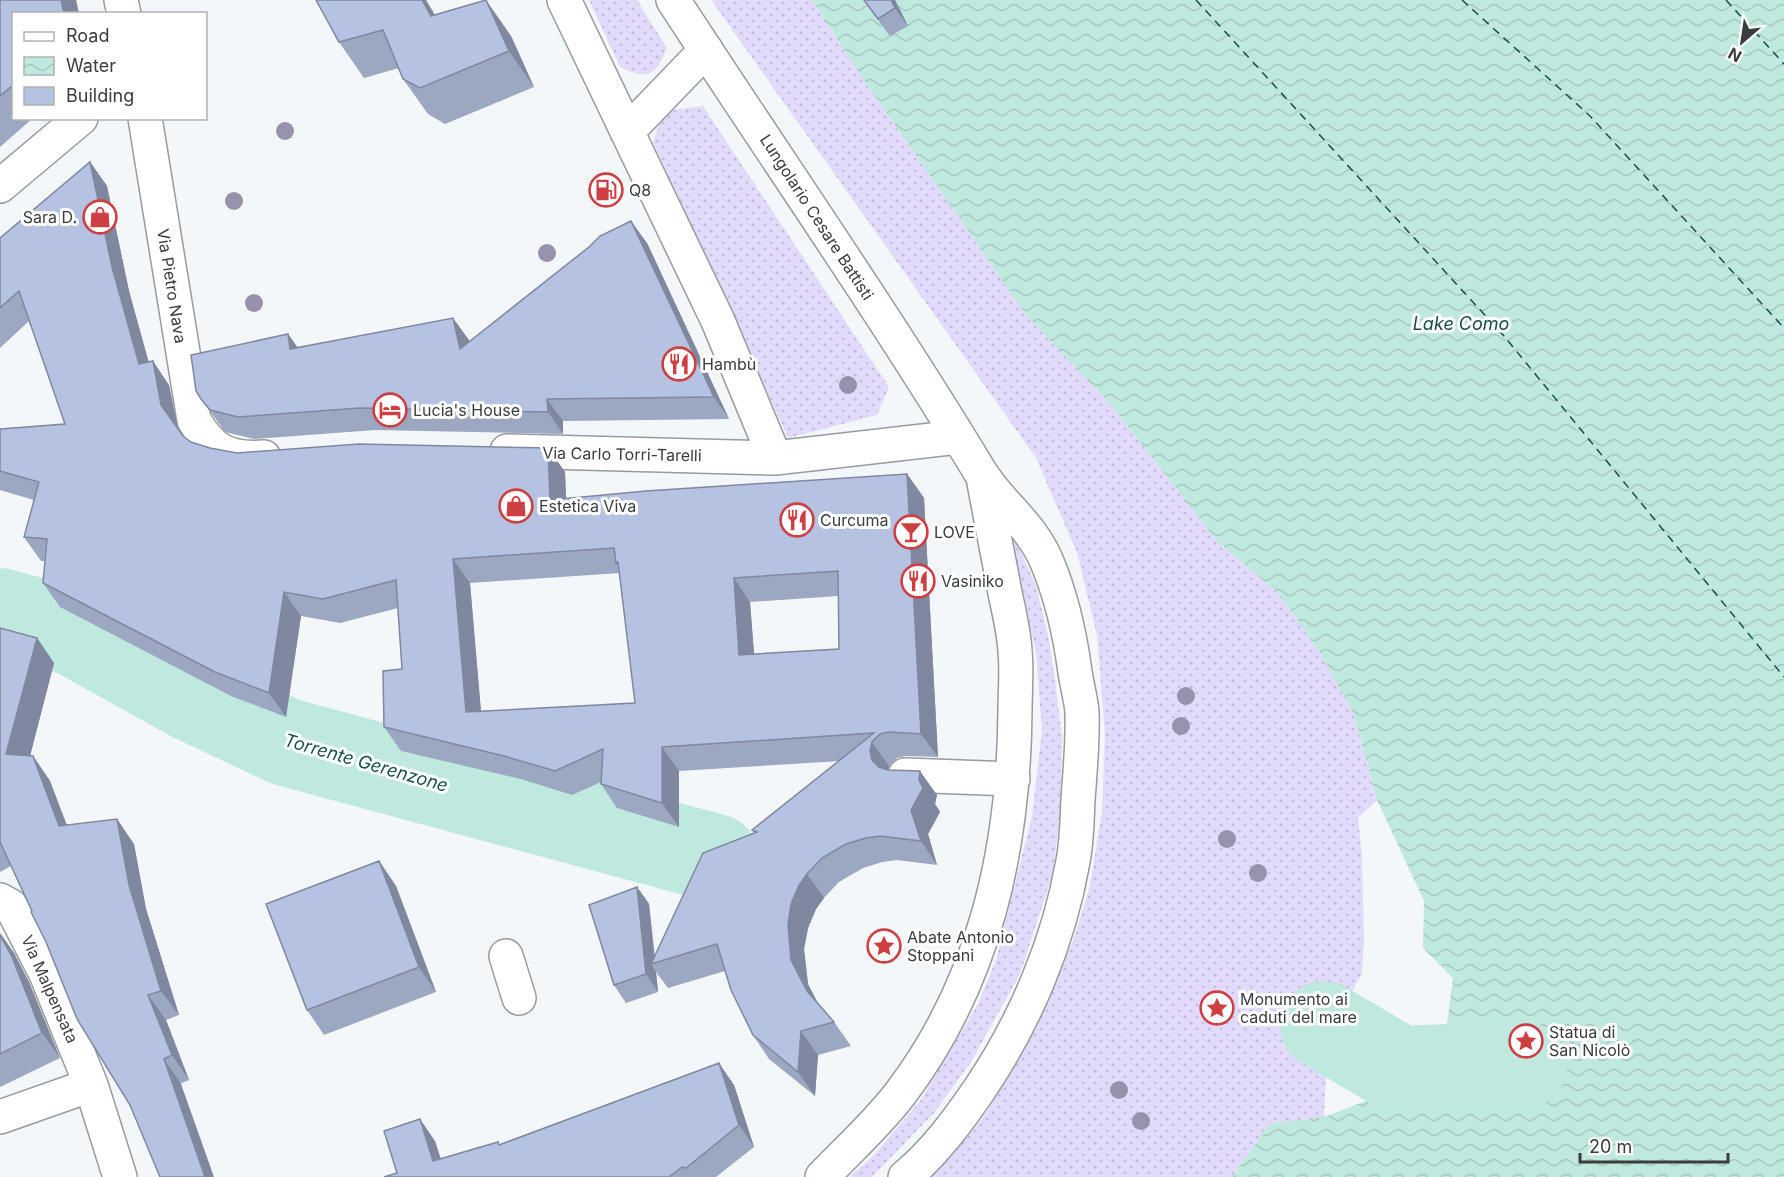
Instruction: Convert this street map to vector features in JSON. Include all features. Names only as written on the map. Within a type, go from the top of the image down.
[{"type":"main road","points":[[564,0],[718,321],[775,458]]},
{"type":"main road","name":"Lungolario Cesare Battisti","points":[[673,0],[924,380],[983,477]]},
{"type":"main road","points":[[627,132],[706,50]]},
{"type":"main road","points":[[0,186],[79,120]]},
{"type":"main road","name":"Via Pietro Nava","points":[[145,120],[194,420],[214,448],[230,454],[253,458],[297,454]]},
{"type":"main road","name":"Via Carlo Torri-Tarelli","points":[[481,451],[775,458],[958,436]]},
{"type":"main road","points":[[822,1177],[899,1095],[929,1052],[963,987],[988,922],[995,895],[1013,779],[1015,649],[983,477]]},
{"type":"main road","points":[[904,1177],[937,1147],[1005,1050],[1053,941],[1063,911],[1074,856],[1081,769],[1082,709],[1066,619],[1048,564],[1032,533],[983,477]]},
{"type":"main road","points":[[905,776],[1013,779]]},
{"type":"main road","name":"Via Malpensata","points":[[0,900],[11,906],[46,974],[91,1086],[120,1177]]},
{"type":"main road","points":[[506,956],[519,998]]},
{"type":"main road","points":[[0,1117],[91,1086]]},
{"type":"shaded area","points":[[589,0],[637,0],[667,48],[655,70],[638,74],[620,67]]},
{"type":"shaded area","points":[[711,0],[812,0],[857,70],[1026,315],[1113,407],[1216,540],[1279,594],[1320,653],[1354,714],[1377,800],[1358,818],[1362,857],[1364,941],[1362,973],[1351,994],[1330,1000],[1324,1025],[1327,1054],[1324,1117],[1269,1124],[1232,1177],[930,1177],[952,1156],[986,1113],[1025,1048],[1074,938],[1090,886],[1102,811],[1105,735],[1097,635],[1077,553],[1036,458]]},
{"type":"shaded area","points":[[703,106],[889,387],[877,415],[788,438],[653,142],[664,111]]},
{"type":"shaded area","points":[[1006,518],[1036,586],[1048,635],[1055,679],[1062,737],[1061,809],[1053,873],[1020,974],[971,1062],[934,1113],[872,1177],[849,1177],[872,1157],[920,1101],[978,1004],[996,960],[1032,816],[1042,730],[1036,653]]},
{"type":"water","name":"Lake Como","points":[[812,0],[1784,0],[1784,1177],[1232,1177],[1269,1124],[1324,1117],[1368,1100],[1400,1070],[1433,1047],[1446,1032],[1453,978],[1423,948],[1424,901],[1377,800],[1354,714],[1320,653],[1279,594],[1216,540],[1113,407],[1026,315],[857,70]]},
{"type":"building","points":[[0,0],[61,0],[64,12],[12,12],[12,86],[0,96]]},
{"type":"building","points":[[316,0],[422,0],[431,16],[486,0],[509,51],[420,88],[403,79],[383,30],[339,42]]},
{"type":"building","points":[[864,0],[891,0],[895,8],[878,19]]},
{"type":"building","points":[[90,162],[112,267],[139,364],[153,361],[161,405],[183,436],[191,442],[210,448],[237,453],[359,444],[548,448],[550,500],[646,491],[907,474],[921,734],[889,732],[880,734],[872,742],[870,751],[872,760],[879,767],[888,770],[920,771],[919,780],[923,788],[911,810],[921,841],[880,836],[846,844],[822,858],[799,885],[791,904],[788,925],[791,960],[807,991],[834,1022],[801,1031],[798,1072],[753,1035],[731,990],[717,944],[651,964],[703,853],[757,832],[752,830],[874,733],[662,747],[662,803],[601,784],[603,749],[555,771],[504,756],[384,727],[383,671],[402,669],[396,580],[323,599],[284,592],[269,693],[215,672],[43,583],[47,539],[24,537],[39,482],[0,471],[0,429],[65,424],[19,291],[0,308],[0,238]],"holes":[[[614,548],[616,563],[618,562],[635,703],[466,712],[453,559]],[[838,571],[839,649],[739,655],[734,578]]]},
{"type":"building","points":[[631,221],[714,397],[547,399],[548,412],[360,408],[238,417],[210,410],[196,391],[191,355],[288,334],[290,349],[453,318],[460,349],[600,236]]},
{"type":"building","points":[[0,628],[37,638],[6,754],[33,756],[59,826],[117,819],[129,885],[161,991],[148,995],[172,1055],[164,1059],[205,1177],[160,1177],[130,1105],[77,1019],[46,942],[0,842]]},
{"type":"building","points":[[379,861],[419,967],[307,1010],[266,904]]},
{"type":"building","points":[[637,887],[646,974],[614,985],[589,905]]},
{"type":"building","points":[[0,935],[12,957],[42,1033],[0,1054]]},
{"type":"building","points":[[719,1063],[739,1125],[686,1168],[682,1167],[669,1177],[384,1177],[397,1173],[384,1131],[420,1119],[433,1161],[498,1142],[499,1145]]},
{"type":"waterway","name":"Torrente Gerenzone","points":[[0,612],[74,632],[193,698],[286,742],[715,858]]},
{"type":"waterway","name":"Torrente Gerenzone","points":[[1324,1025],[1400,1070],[1523,1065]]},
{"type":"ferry route","points":[[1196,0],[1504,336],[1784,677]]},
{"type":"ferry route","points":[[1462,0],[1590,116],[1784,328]]},
{"type":"ferry route","points":[[1726,0],[1784,64]]},
{"type":"place","name":"Q8","points":[[606,190]]},
{"type":"place","name":"Sara D.","points":[[100,217]]},
{"type":"place","name":"Hambù","points":[[679,364]]},
{"type":"place","name":"Lucia's House","points":[[390,410]]},
{"type":"place","name":"Estetica Viva","points":[[516,506]]},
{"type":"place","name":"Curcuma","points":[[797,520]]},
{"type":"place","name":"LOVE","points":[[911,532]]},
{"type":"place","name":"Vasiniko","points":[[918,581]]},
{"type":"place","name":"Abate Antonio Stoppani","points":[[884,946]]},
{"type":"place","name":"Monumento ai caduti del mare","points":[[1217,1008]]},
{"type":"place","name":"Statua di San Nicolò","points":[[1526,1041]]}]
